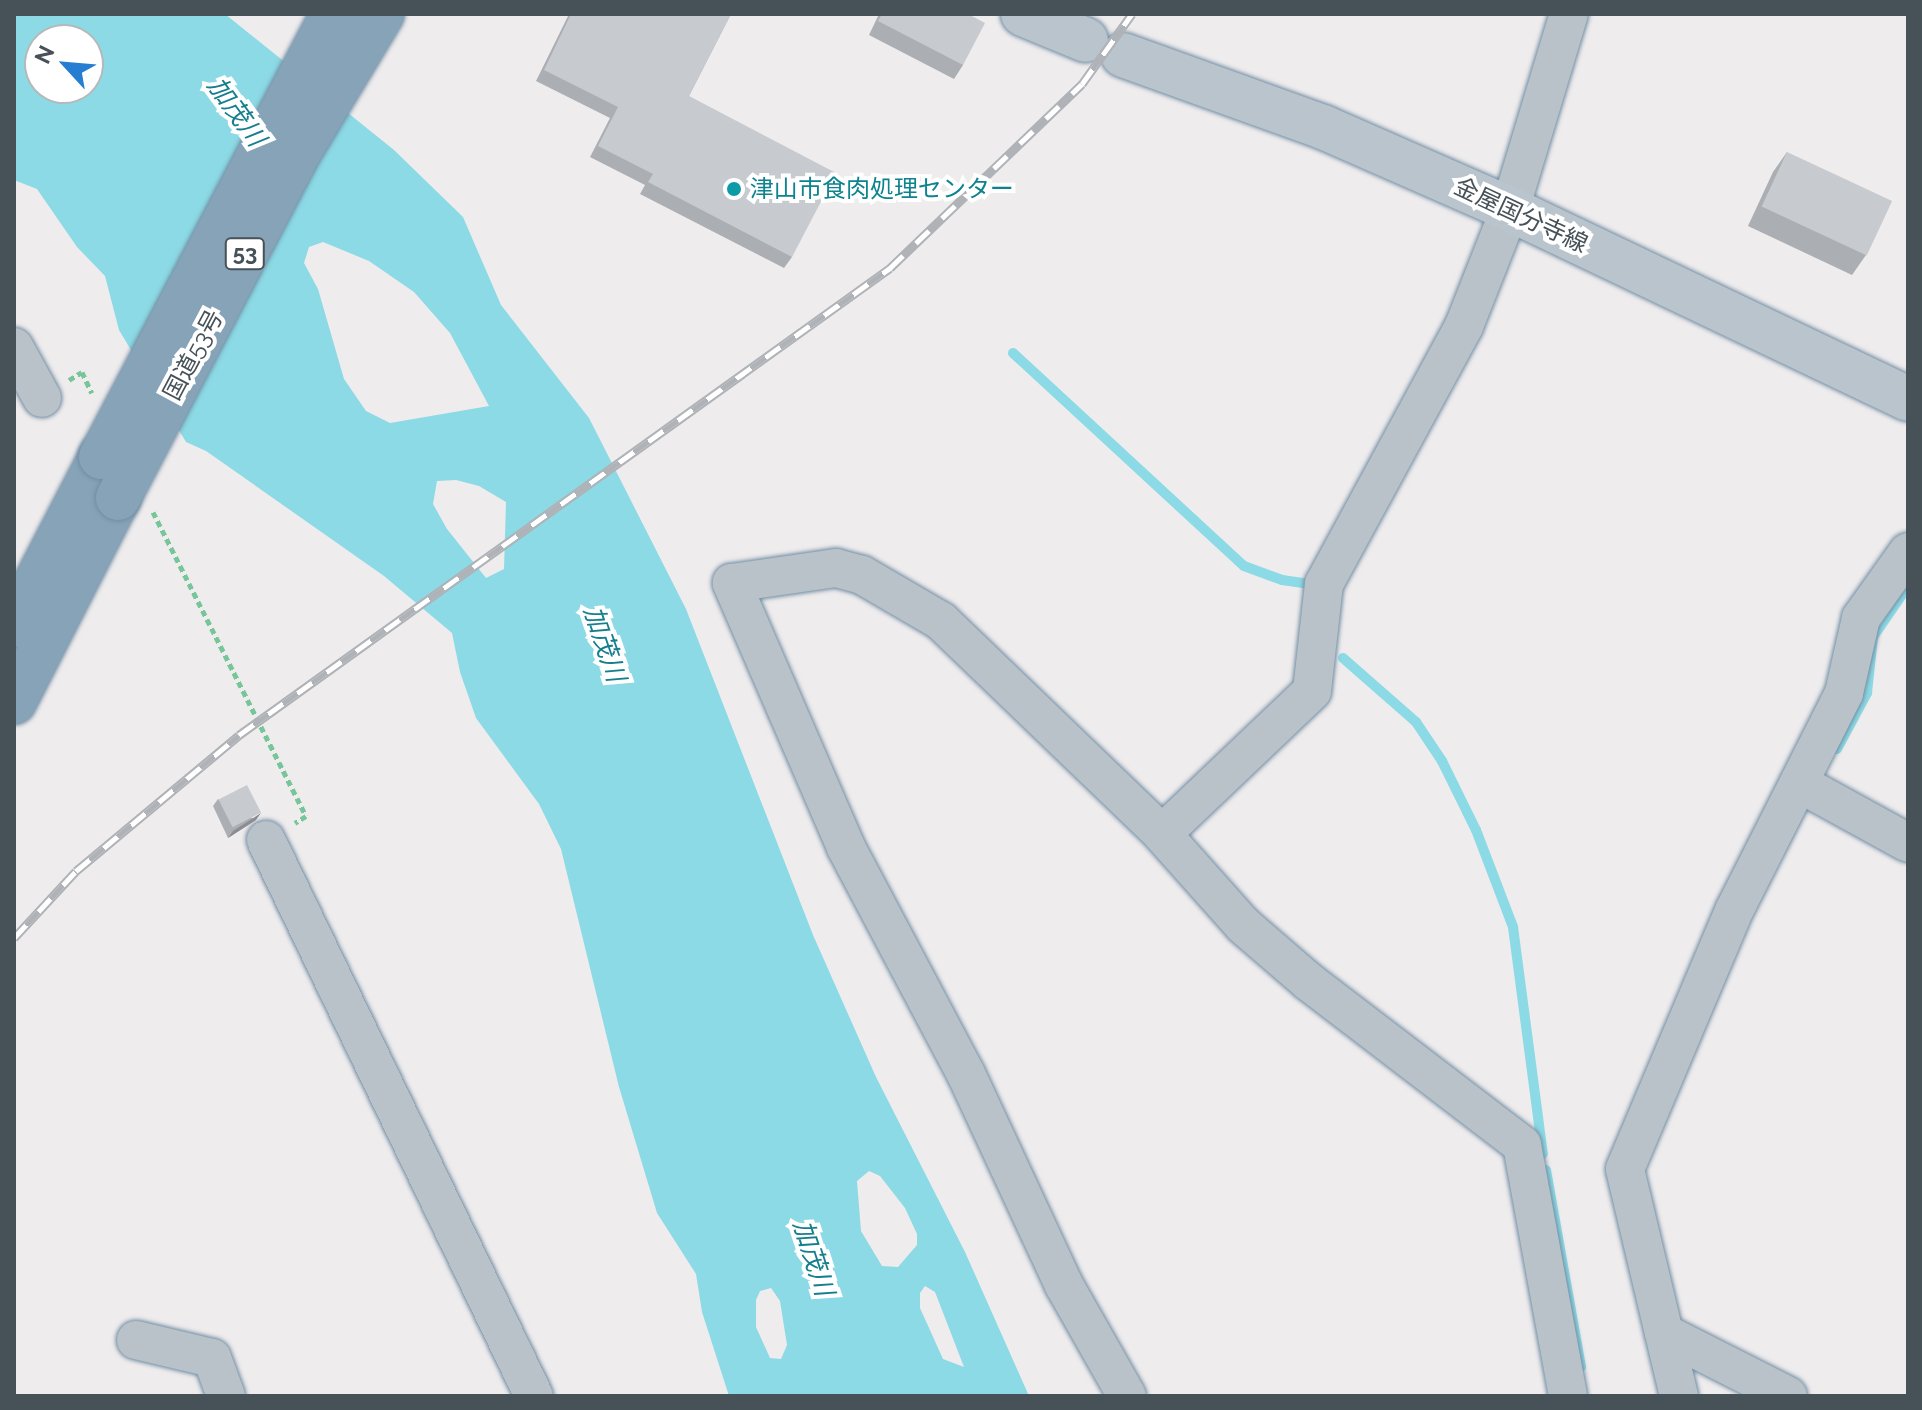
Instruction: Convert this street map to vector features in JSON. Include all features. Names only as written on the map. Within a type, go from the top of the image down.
[{"type":"highway","name":"国道53号","points":[[14,625],[333,14]]},
{"type":"highway","name":"国道53号","points":[[14,702],[135,505],[299,152],[382,14]]},
{"type":"main road","name":"金屋国分寺線","points":[[1023,14],[1104,48],[1323,127],[1510,209],[1908,399]]},
{"type":"street","points":[[1162,834],[1312,691],[1324,584],[1464,326],[1510,209],[1569,14]]},
{"type":"street","points":[[14,347],[42,398]]},
{"type":"street","points":[[1679,1396],[1625,1169],[1735,909],[1844,693],[1857,630],[1866,608],[1908,552]]},
{"type":"street","points":[[1127,1396],[1064,1285],[966,1074],[846,847],[732,583],[836,568],[862,575],[941,621],[1162,834],[1243,925],[1309,982],[1522,1145],[1568,1396]]},
{"type":"street","points":[[1799,783],[1908,843]]},
{"type":"street","points":[[266,840],[534,1396]]},
{"type":"street","points":[[1664,1333],[1788,1396]]},
{"type":"street","points":[[136,1340],[212,1358],[226,1396]]},
{"type":"path","points":[[42,398],[82,372],[96,400]]},
{"type":"path","points":[[135,505],[306,816],[266,840]]},
{"type":"water","name":"加茂川","points":[[14,14],[225,14],[394,150],[463,217],[501,305],[589,418],[686,609],[813,935],[876,1077],[965,1252],[1029,1396],[729,1396],[702,1312],[696,1274],[657,1213],[619,1087],[561,849],[539,804],[476,718],[460,672],[452,633],[384,576],[206,451],[186,442],[119,330],[105,276],[77,247],[37,189],[14,180]],"holes":[[[323,242],[369,261],[414,292],[450,333],[489,406],[390,423],[366,411],[344,379],[318,289],[304,263],[309,247]],[[456,480],[479,486],[506,502],[504,569],[486,578],[447,529],[433,504],[437,481]],[[869,1171],[880,1176],[905,1208],[917,1234],[917,1245],[898,1267],[882,1266],[861,1231],[857,1181]],[[925,1286],[935,1292],[964,1367],[943,1359],[920,1308],[920,1293]],[[771,1288],[780,1301],[787,1345],[781,1359],[770,1358],[756,1327],[756,1300],[760,1291]]]},
{"type":"building","points":[[571,14],[731,14],[689,96],[836,173],[792,257],[648,182],[653,174],[598,146],[618,107],[544,70]]},
{"type":"building","points":[[882,14],[968,14],[985,23],[963,65],[878,21]]},
{"type":"building","points":[[1787,152],[1892,201],[1867,255],[1762,206]]},
{"type":"building","points":[[247,785],[261,813],[233,827],[218,800]]},
{"type":"waterway","points":[[1013,353],[1244,566],[1282,580],[1312,584],[1311,589]]},
{"type":"waterway","points":[[1837,749],[1867,693],[1873,637],[1908,586]]},
{"type":"waterway","points":[[1343,658],[1416,722],[1442,761],[1476,830],[1513,927],[1543,1154]]},
{"type":"waterway","points":[[1546,1170],[1581,1367]]},
{"type":"railway","points":[[14,938],[76,871],[239,735],[890,268],[1082,84],[1132,14]]},
{"type":"place","name":"津山市食肉処理センター","points":[[734,189]]}]
